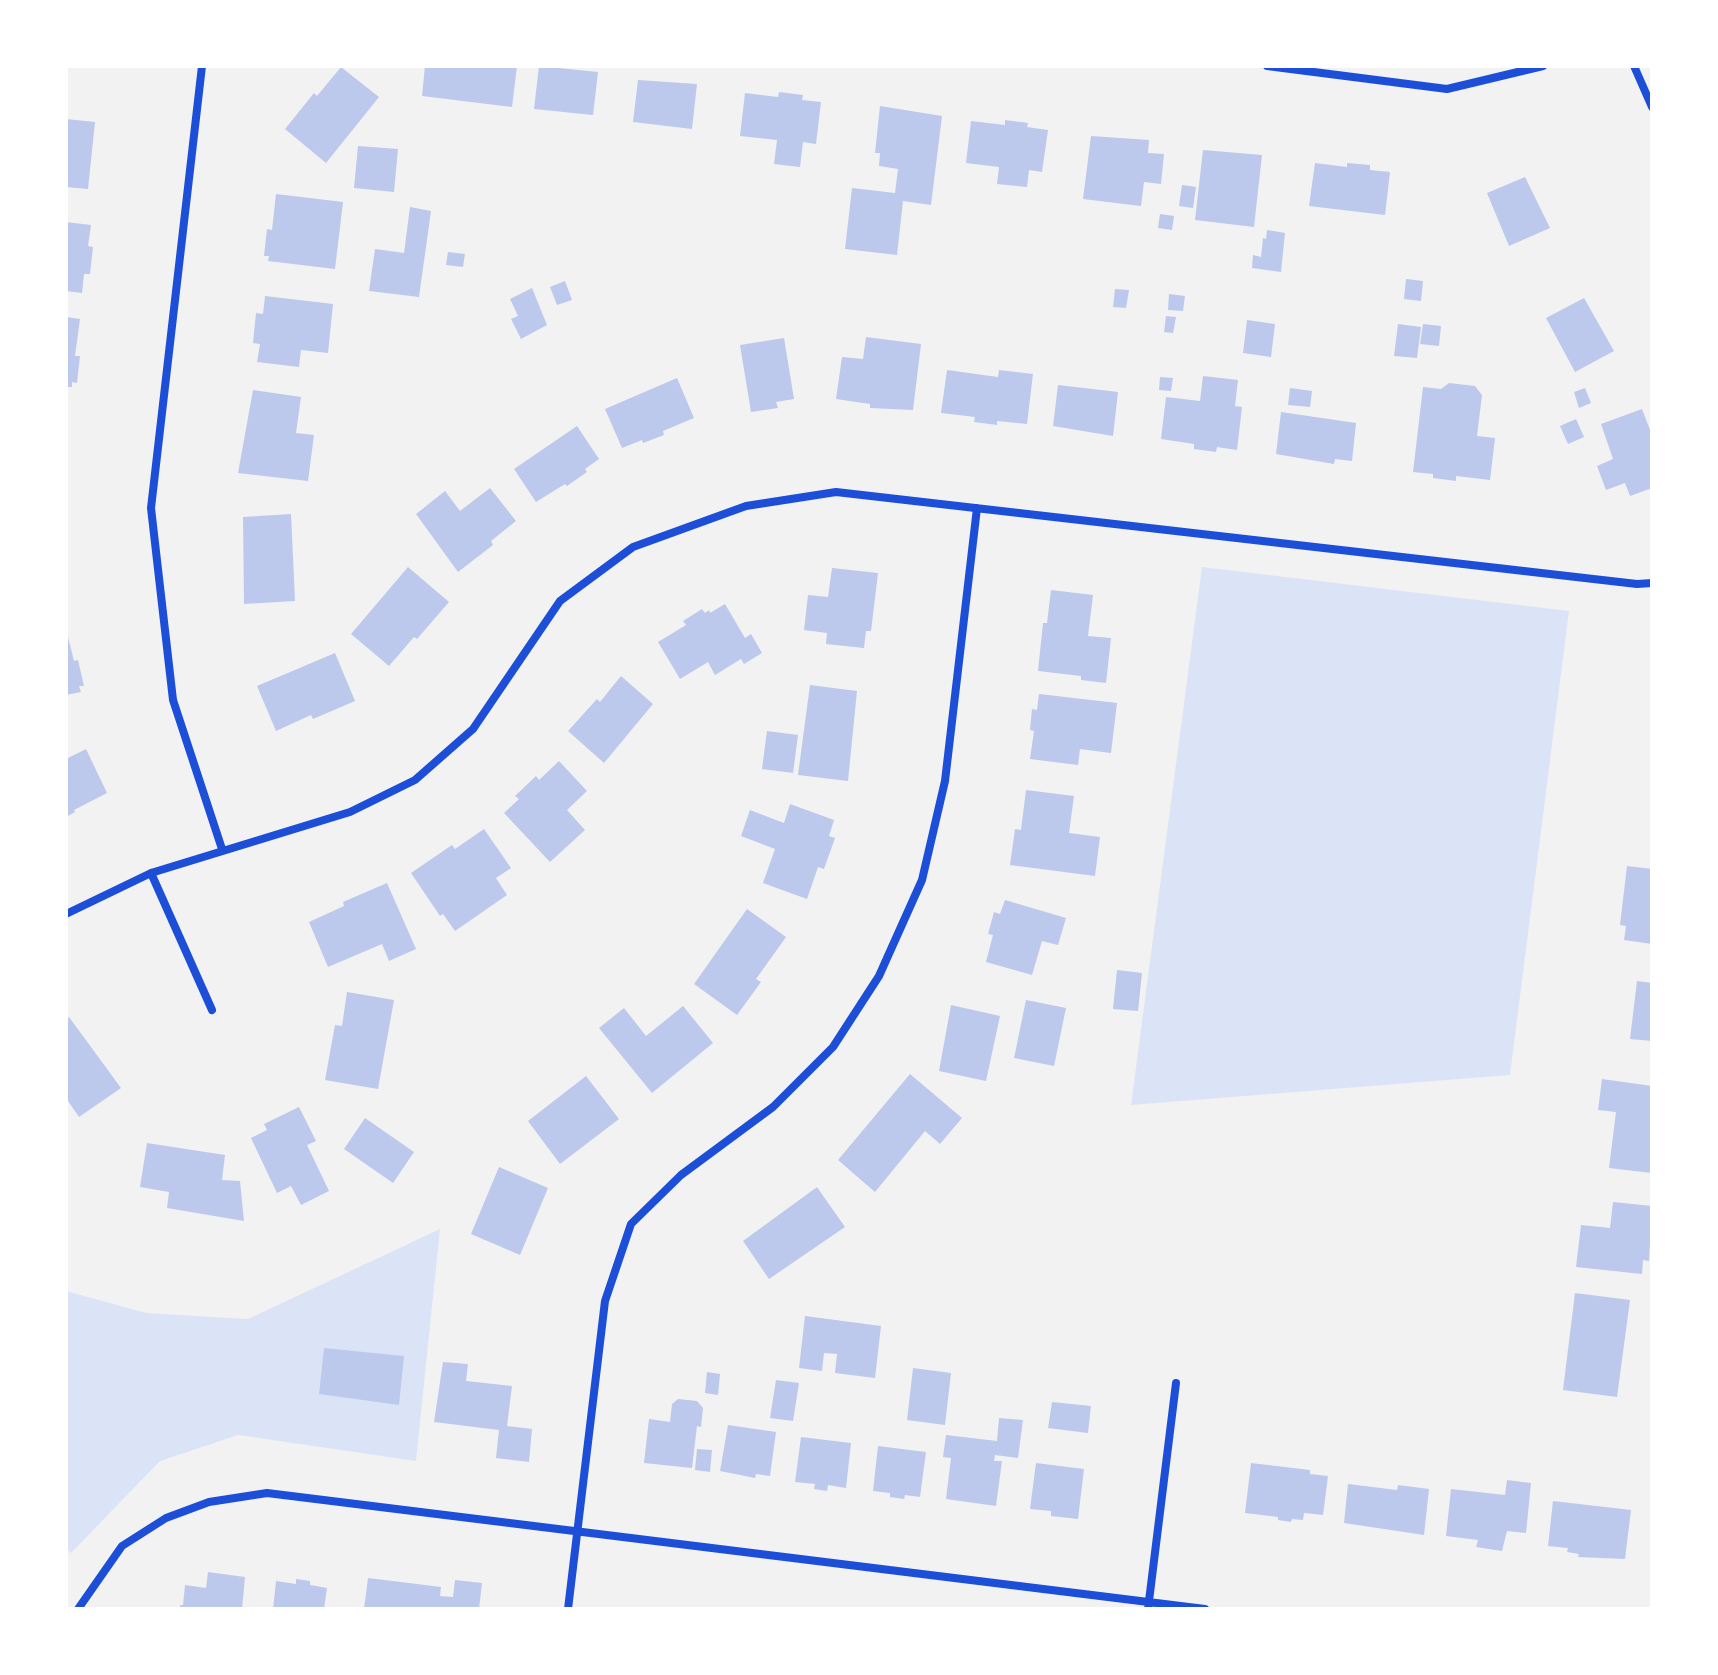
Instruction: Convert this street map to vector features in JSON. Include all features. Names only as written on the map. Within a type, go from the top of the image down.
[{"type":"street","points":[[202,66],[151,508],[173,700],[222,849]]},
{"type":"street","points":[[1267,66],[1447,89],[1543,66]]},
{"type":"street","points":[[1634,66],[1652,107]]},
{"type":"street","points":[[66,914],[151,873],[350,812],[415,780],[473,729],[560,601],[633,547],[746,506],[836,492],[1637,584],[1652,583]]},
{"type":"street","points":[[568,1609],[605,1301],[631,1224],[681,1175],[773,1107],[833,1047],[879,976],[922,880],[945,781],[977,508]]},
{"type":"street","points":[[151,873],[212,1010]]},
{"type":"street","points":[[1149,1606],[1176,1383]]},
{"type":"street","points":[[78,1609],[122,1546],[166,1518],[209,1502],[267,1493],[1149,1606],[1205,1609]]},
{"type":"shaded area","points":[[1202,567],[1569,611],[1510,1075],[1131,1105]]},
{"type":"shaded area","points":[[440,1229],[416,1461],[238,1435],[160,1461],[71,1553],[66,1548],[66,1291],[146,1313],[248,1319]]},
{"type":"building","points":[[425,66],[517,66],[512,107],[422,96]]},
{"type":"building","points":[[539,66],[598,72],[593,115],[534,109]]},
{"type":"building","points":[[341,67],[379,97],[326,163],[285,129],[314,93],[317,96]]},
{"type":"building","points":[[638,80],[697,84],[692,129],[633,122]]},
{"type":"building","points":[[779,92],[803,95],[802,100],[821,102],[816,144],[803,142],[800,167],[774,164],[777,140],[740,136],[745,93],[778,97]]},
{"type":"building","points":[[880,106],[942,116],[931,205],[903,201],[897,255],[845,249],[852,188],[895,193],[898,169],[879,166],[880,153],[875,153]]},
{"type":"building","points":[[66,119],[95,122],[88,189],[66,187]]},
{"type":"building","points":[[1005,120],[1048,130],[1042,172],[1029,170],[1027,187],[997,184],[999,167],[966,163],[971,121],[1005,125]]},
{"type":"building","points":[[1091,136],[1149,140],[1148,153],[1164,154],[1161,184],[1144,182],[1141,206],[1083,199]]},
{"type":"building","points":[[358,146],[398,149],[394,192],[354,188]]},
{"type":"building","points":[[1203,150],[1262,155],[1254,227],[1195,220]]},
{"type":"building","points":[[1315,163],[1347,167],[1347,163],[1370,165],[1370,170],[1390,172],[1385,215],[1309,206]]},
{"type":"building","points":[[1525,177],[1550,228],[1509,246],[1487,193]]},
{"type":"building","points":[[1182,185],[1196,187],[1193,208],[1179,206]]},
{"type":"building","points":[[276,194],[343,202],[335,269],[268,261],[269,256],[264,256],[267,229],[272,230]]},
{"type":"building","points":[[410,207],[431,211],[419,297],[369,291],[375,249],[404,253]]},
{"type":"building","points":[[1160,214],[1174,216],[1172,230],[1158,228]]},
{"type":"building","points":[[66,222],[91,225],[88,246],[93,247],[90,274],[84,274],[82,293],[66,291]]},
{"type":"building","points":[[1267,230],[1285,233],[1281,272],[1252,268],[1253,255],[1261,257]]},
{"type":"building","points":[[448,252],[465,254],[463,267],[446,265]]},
{"type":"building","points":[[1406,279],[1423,281],[1421,301],[1404,299]]},
{"type":"building","points":[[565,281],[572,300],[557,305],[550,287]]},
{"type":"building","points":[[532,288],[547,325],[521,339],[511,319],[518,316],[510,299]]},
{"type":"building","points":[[1115,289],[1129,290],[1126,308],[1113,307]]},
{"type":"building","points":[[1169,294],[1185,296],[1183,311],[1168,310]]},
{"type":"building","points":[[265,296],[333,304],[328,353],[301,350],[299,367],[257,362],[260,344],[253,343],[256,313],[263,314]]},
{"type":"building","points":[[1584,298],[1614,351],[1575,372],[1546,318]]},
{"type":"building","points":[[1166,316],[1176,317],[1173,333],[1164,332]]},
{"type":"building","points":[[66,317],[80,319],[75,356],[80,356],[77,383],[72,382],[72,387],[66,387]]},
{"type":"building","points":[[1247,320],[1275,324],[1271,357],[1243,353]]},
{"type":"building","points":[[1398,324],[1421,327],[1417,358],[1394,356]]},
{"type":"building","points":[[1423,324],[1441,326],[1439,346],[1420,344]]},
{"type":"building","points":[[866,337],[921,344],[913,410],[870,408],[870,404],[836,399],[842,357],[863,359]]},
{"type":"building","points":[[784,338],[794,399],[776,402],[778,408],[751,412],[740,345]]},
{"type":"building","points":[[947,370],[998,377],[999,370],[1033,374],[1027,424],[997,421],[997,425],[974,422],[975,417],[941,413]]},
{"type":"building","points":[[1203,376],[1238,380],[1235,406],[1242,407],[1237,450],[1217,447],[1216,452],[1194,449],[1194,444],[1161,439],[1166,397],[1200,401]]},
{"type":"building","points":[[1160,377],[1173,378],[1171,391],[1159,390]]},
{"type":"building","points":[[677,378],[694,418],[663,431],[664,435],[622,448],[605,409]]},
{"type":"building","points":[[1449,383],[1475,386],[1482,395],[1477,436],[1495,438],[1490,480],[1456,476],[1456,481],[1413,472],[1423,387],[1441,389]]},
{"type":"building","points":[[1058,385],[1118,392],[1113,436],[1053,426]]},
{"type":"building","points":[[1290,388],[1312,391],[1310,407],[1288,405]]},
{"type":"building","points":[[1585,388],[1591,403],[1579,408],[1574,392]]},
{"type":"building","points":[[253,390],[301,397],[296,433],[314,435],[308,481],[238,473]]},
{"type":"building","points":[[1642,409],[1652,435],[1652,488],[1630,496],[1625,483],[1606,490],[1597,466],[1613,459],[1601,424]]},
{"type":"building","points":[[1281,412],[1356,423],[1352,461],[1335,459],[1334,464],[1276,454]]},
{"type":"building","points":[[1576,419],[1584,437],[1568,444],[1560,426]]},
{"type":"building","points":[[577,426],[599,459],[567,486],[565,484],[536,502],[514,469]]},
{"type":"building","points":[[490,488],[516,521],[491,541],[493,545],[458,572],[416,514],[445,491],[460,511]]},
{"type":"building","points":[[291,514],[295,601],[244,604],[243,517]]},
{"type":"building","points":[[408,567],[449,602],[389,666],[351,634]]},
{"type":"building","points":[[832,568],[878,573],[871,631],[866,631],[864,648],[826,644],[827,633],[804,630],[808,595],[828,597]]},
{"type":"building","points":[[1051,590],[1093,595],[1088,636],[1111,638],[1106,683],[1081,680],[1081,676],[1038,671],[1043,623],[1047,623]]},
{"type":"building","points":[[725,604],[745,638],[751,634],[762,653],[744,664],[741,659],[715,675],[708,662],[680,679],[658,642],[686,625],[683,621],[702,609],[710,613]]},
{"type":"building","points":[[66,629],[84,686],[79,686],[81,692],[66,695]]},
{"type":"building","points":[[335,653],[355,701],[313,719],[311,715],[276,731],[257,686]]},
{"type":"building","points":[[621,676],[653,704],[604,763],[568,731],[597,699],[600,702]]},
{"type":"building","points":[[810,685],[857,691],[848,781],[798,775]]},
{"type":"building","points":[[1039,694],[1117,703],[1111,753],[1080,749],[1078,765],[1030,759],[1034,731],[1030,730],[1032,709],[1037,710]]},
{"type":"building","points":[[767,731],[798,735],[793,773],[762,769]]},
{"type":"building","points":[[86,749],[107,793],[66,817],[66,759]]},
{"type":"building","points":[[559,761],[587,791],[567,810],[585,830],[550,862],[504,813],[519,799],[515,796],[536,776],[539,780]]},
{"type":"building","points":[[1026,790],[1074,796],[1069,833],[1100,837],[1095,876],[1010,865],[1015,829],[1021,830]]},
{"type":"building","points":[[790,804],[834,820],[829,836],[835,838],[824,869],[818,867],[807,899],[763,883],[775,849],[741,836],[750,810],[784,823]]},
{"type":"building","points":[[484,829],[511,868],[496,878],[507,895],[455,931],[443,914],[440,916],[411,873],[452,845],[455,849]]},
{"type":"building","points":[[1627,866],[1652,869],[1652,944],[1624,940],[1626,926],[1620,925]]},
{"type":"building","points":[[387,883],[416,949],[389,961],[382,944],[328,967],[309,922],[344,906],[343,902]]},
{"type":"building","points":[[1005,900],[1066,918],[1058,945],[1042,941],[1032,975],[986,962],[993,935],[988,934],[994,912],[1000,914]]},
{"type":"building","points":[[747,909],[786,937],[756,979],[761,982],[737,1015],[694,984]]},
{"type":"building","points":[[1117,970],[1142,973],[1138,1011],[1113,1009]]},
{"type":"building","points":[[1637,981],[1652,983],[1652,1041],[1630,1039]]},
{"type":"building","points":[[347,992],[394,1000],[378,1089],[325,1080],[335,1025],[342,1026]]},
{"type":"building","points":[[1026,1000],[1066,1008],[1054,1066],[1014,1058]]},
{"type":"building","points":[[951,1005],[1000,1016],[986,1081],[939,1071]]},
{"type":"building","points":[[683,1006],[713,1043],[652,1093],[599,1028],[624,1008],[646,1036]]},
{"type":"building","points":[[69,1017],[121,1088],[79,1117],[66,1098],[66,1020]]},
{"type":"building","points":[[910,1074],[962,1118],[940,1144],[925,1131],[875,1192],[838,1160]]},
{"type":"building","points":[[586,1076],[619,1119],[560,1164],[528,1121]]},
{"type":"building","points":[[1602,1079],[1652,1086],[1652,1173],[1609,1168],[1616,1112],[1598,1110]]},
{"type":"building","points":[[299,1107],[316,1141],[307,1145],[329,1191],[301,1205],[291,1186],[277,1193],[251,1138],[267,1130],[264,1124]]},
{"type":"building","points":[[365,1118],[414,1152],[393,1183],[344,1149]]},
{"type":"building","points":[[147,1143],[225,1155],[222,1180],[240,1181],[244,1221],[167,1208],[169,1192],[140,1187]]},
{"type":"building","points":[[499,1167],[548,1188],[520,1255],[471,1234]]},
{"type":"building","points":[[817,1187],[845,1227],[769,1279],[743,1241]]},
{"type":"building","points":[[1613,1202],[1652,1206],[1649,1261],[1643,1260],[1642,1274],[1576,1267],[1581,1225],[1610,1228]]},
{"type":"building","points":[[1575,1293],[1630,1300],[1617,1397],[1563,1390]]},
{"type":"building","points":[[805,1316],[881,1326],[875,1378],[835,1373],[837,1354],[824,1353],[822,1371],[799,1368]]},
{"type":"building","points":[[324,1348],[404,1356],[399,1405],[319,1394]]},
{"type":"building","points":[[443,1362],[468,1364],[466,1381],[512,1386],[507,1426],[532,1429],[529,1462],[496,1458],[499,1430],[434,1422]]},
{"type":"building","points":[[913,1368],[951,1373],[945,1425],[907,1420]]},
{"type":"building","points":[[707,1372],[720,1374],[718,1395],[705,1393]]},
{"type":"building","points":[[776,1380],[799,1383],[793,1421],[770,1418]]},
{"type":"building","points":[[678,1399],[697,1401],[703,1408],[701,1427],[697,1426],[692,1468],[644,1463],[649,1419],[670,1422],[672,1404]]},
{"type":"building","points":[[1052,1402],[1091,1406],[1088,1433],[1048,1428]]},
{"type":"building","points":[[999,1418],[1023,1420],[1018,1458],[995,1455],[994,1461],[1002,1461],[996,1506],[946,1499],[951,1458],[943,1457],[946,1435],[997,1441]]},
{"type":"building","points":[[728,1425],[776,1432],[770,1476],[756,1474],[755,1478],[720,1471]]},
{"type":"building","points":[[801,1437],[851,1443],[846,1488],[828,1485],[827,1491],[814,1489],[815,1484],[795,1482]]},
{"type":"building","points":[[878,1446],[926,1452],[920,1497],[905,1495],[904,1499],[873,1491]]},
{"type":"building","points":[[697,1449],[712,1450],[710,1472],[695,1470]]},
{"type":"building","points":[[1036,1463],[1084,1469],[1078,1519],[1051,1516],[1051,1511],[1030,1509]]},
{"type":"building","points":[[1251,1463],[1310,1470],[1310,1474],[1328,1476],[1323,1515],[1304,1513],[1303,1520],[1292,1519],[1291,1522],[1278,1520],[1278,1517],[1245,1513]]},
{"type":"building","points":[[1507,1480],[1531,1483],[1526,1533],[1507,1531],[1502,1551],[1476,1547],[1478,1540],[1446,1536],[1451,1489],[1505,1495]]},
{"type":"building","points":[[1348,1484],[1397,1490],[1398,1485],[1429,1489],[1424,1535],[1344,1523]]},
{"type":"building","points":[[1553,1501],[1631,1510],[1625,1559],[1578,1557],[1579,1554],[1567,1552],[1568,1548],[1548,1546]]},
{"type":"building","points":[[208,1572],[245,1577],[242,1609],[180,1609],[185,1585],[206,1588]]},
{"type":"building","points":[[368,1578],[441,1587],[440,1596],[453,1597],[455,1580],[482,1583],[479,1609],[364,1609]]},
{"type":"building","points":[[296,1579],[327,1588],[324,1609],[273,1609],[276,1581],[296,1584]]}]
